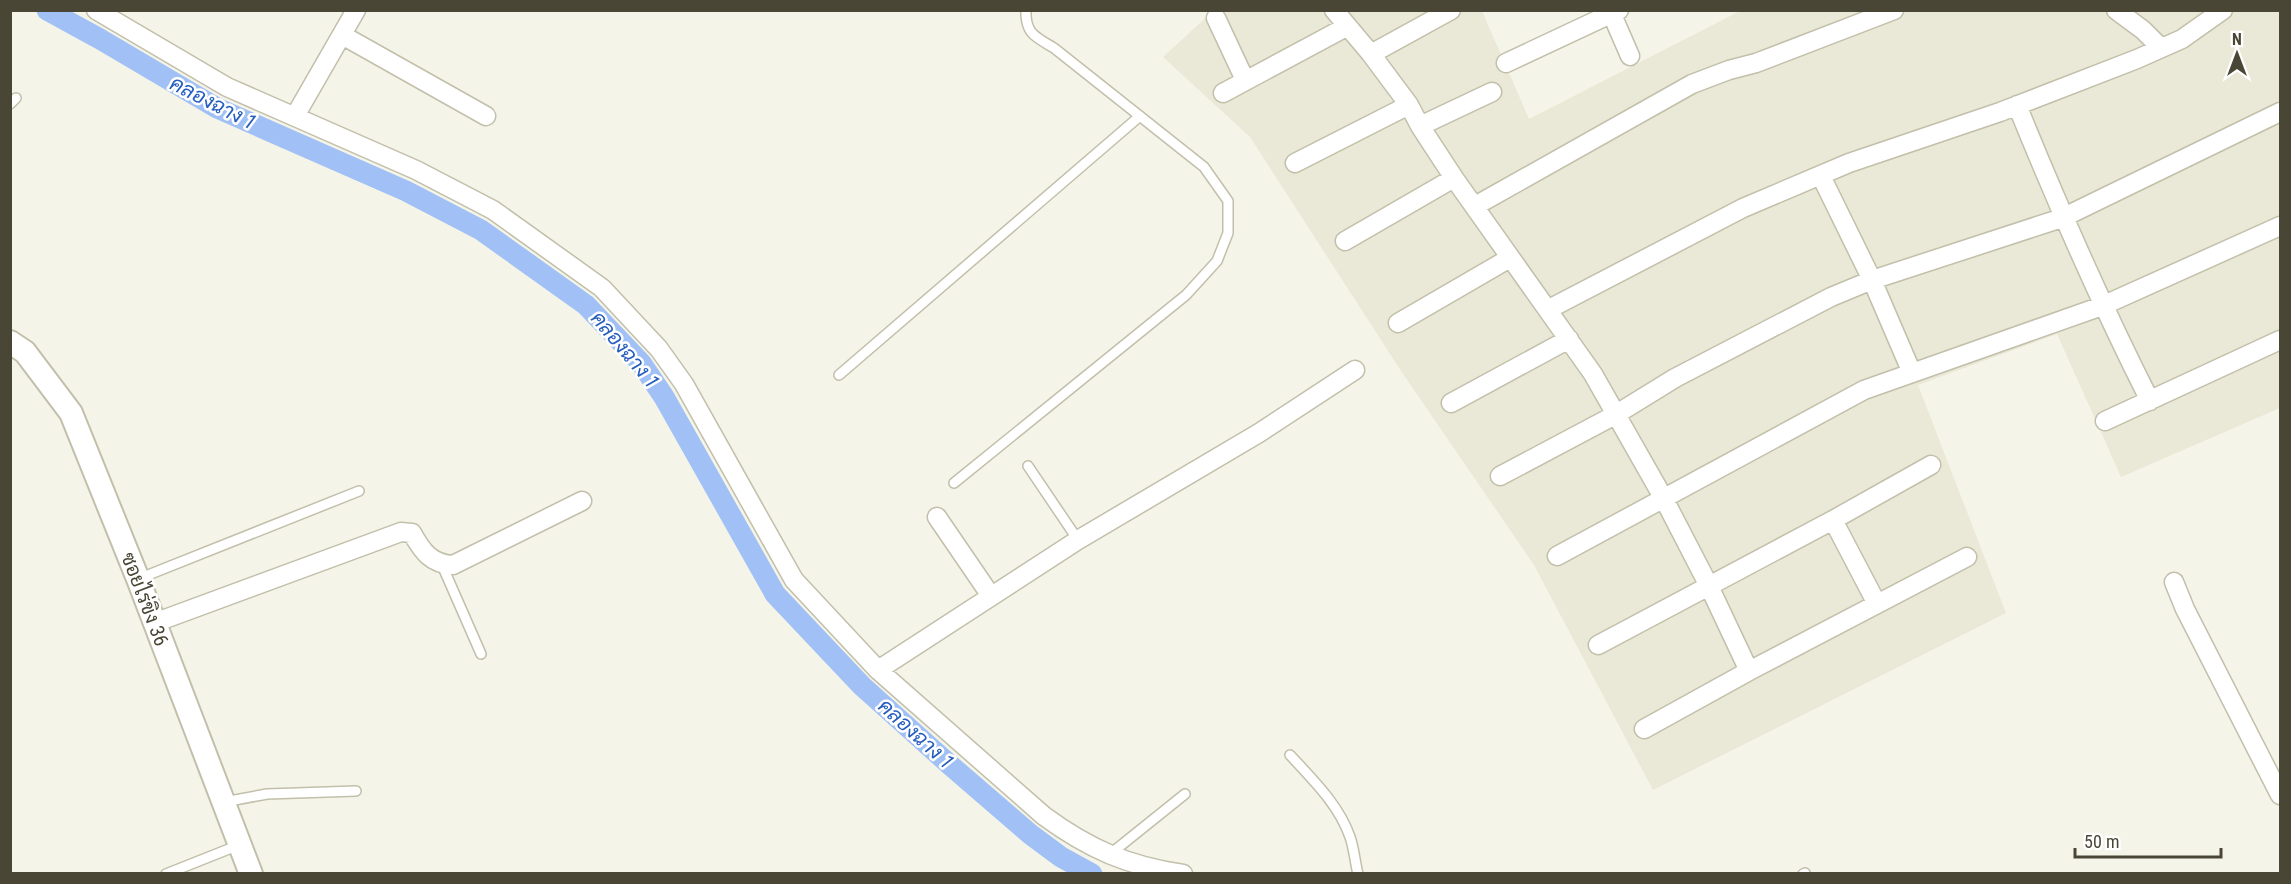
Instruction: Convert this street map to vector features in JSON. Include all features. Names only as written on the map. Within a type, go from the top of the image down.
[{"type":"street","points":[[96,10],[227,87],[416,170],[493,210],[602,288],[659,349],[684,384],[794,580],[878,670],[1044,816],[1073,837],[1109,855],[1161,870],[1183,873]]},
{"type":"street","points":[[295,116],[356,10]]},
{"type":"street","points":[[1334,10],[1409,105],[1454,178],[1593,374],[1664,499],[1709,585],[1749,671]]},
{"type":"street","points":[[1371,54],[1451,10]]},
{"type":"street","points":[[1475,206],[1692,84],[1756,63],[1894,10]]},
{"type":"street","points":[[2116,10],[2143,30],[2161,48]]},
{"type":"street","points":[[1549,309],[1743,208],[1850,163],[2017,105],[2161,48],[2182,39],[2223,10]]},
{"type":"street","points":[[1506,63],[1613,12],[1630,56]]},
{"type":"street","points":[[1216,18],[1245,80]]},
{"type":"street","points":[[1223,93],[1346,27]]},
{"type":"street","points":[[342,35],[486,116]]},
{"type":"street","points":[[1420,126],[1492,92]]},
{"type":"street","points":[[1295,163],[1409,105]]},
{"type":"street","points":[[2017,105],[2062,218],[2102,306],[2150,401]]},
{"type":"street","points":[[1500,477],[1615,415],[1675,378],[1831,297],[1872,280],[2062,218],[2280,112]]},
{"type":"street","points":[[1821,176],[1872,280],[1912,373]]},
{"type":"street","points":[[1345,241],[1454,178]]},
{"type":"street","points":[[1557,556],[1864,390],[2102,306],[2280,226]]},
{"type":"street","points":[[1398,323],[1510,258]]},
{"type":"street","points":[[1451,403],[1569,339]]},
{"type":"street","points":[[2105,421],[2280,340]]},
{"type":"street","name":"ซอยไร่ขิง 36","points":[[10,342],[25,352],[71,413],[138,579],[251,873]]},
{"type":"street","points":[[878,670],[1078,540],[1259,433],[1355,370]]},
{"type":"street","points":[[1598,645],[1931,465]]},
{"type":"street","points":[[154,623],[401,532],[412,533],[422,551],[442,565],[453,565],[582,501]]},
{"type":"street","points":[[937,517],[992,596]]},
{"type":"street","points":[[1833,520],[1877,604]]},
{"type":"street","points":[[1644,729],[1749,671],[1967,557]]},
{"type":"street","points":[[2174,582],[2185,609],[2280,795]]},
{"type":"lane","points":[[954,483],[1186,295],[1218,261],[1227,233],[1227,201],[1204,167],[1054,48],[1032,34],[1026,20],[1026,10]]},
{"type":"lane","points":[[839,375],[1140,116]]},
{"type":"lane","points":[[1028,466],[1078,540]]},
{"type":"lane","points":[[138,579],[358,491]]},
{"type":"lane","points":[[442,565],[481,654]]},
{"type":"lane","points":[[1290,756],[1321,789],[1336,810],[1350,837],[1358,873]]},
{"type":"lane","points":[[224,802],[267,794],[356,791]]},
{"type":"lane","points":[[1109,855],[1185,794]]},
{"type":"lane","points":[[166,873],[240,844]]},
{"type":"shaded area","points":[[1213,11],[1482,11],[1529,119],[1740,11],[2280,11],[2280,408],[2121,477],[2057,334],[1918,385],[2006,613],[1653,790],[1534,565],[1401,371],[1250,137],[1163,57]]},
{"type":"waterway","name":"คลองฉาง 1","points":[[47,10],[217,108],[406,191],[481,230],[586,305],[641,363],[664,397],[775,594],[862,686],[950,765],[1030,834],[1061,857],[1092,874]]}]
